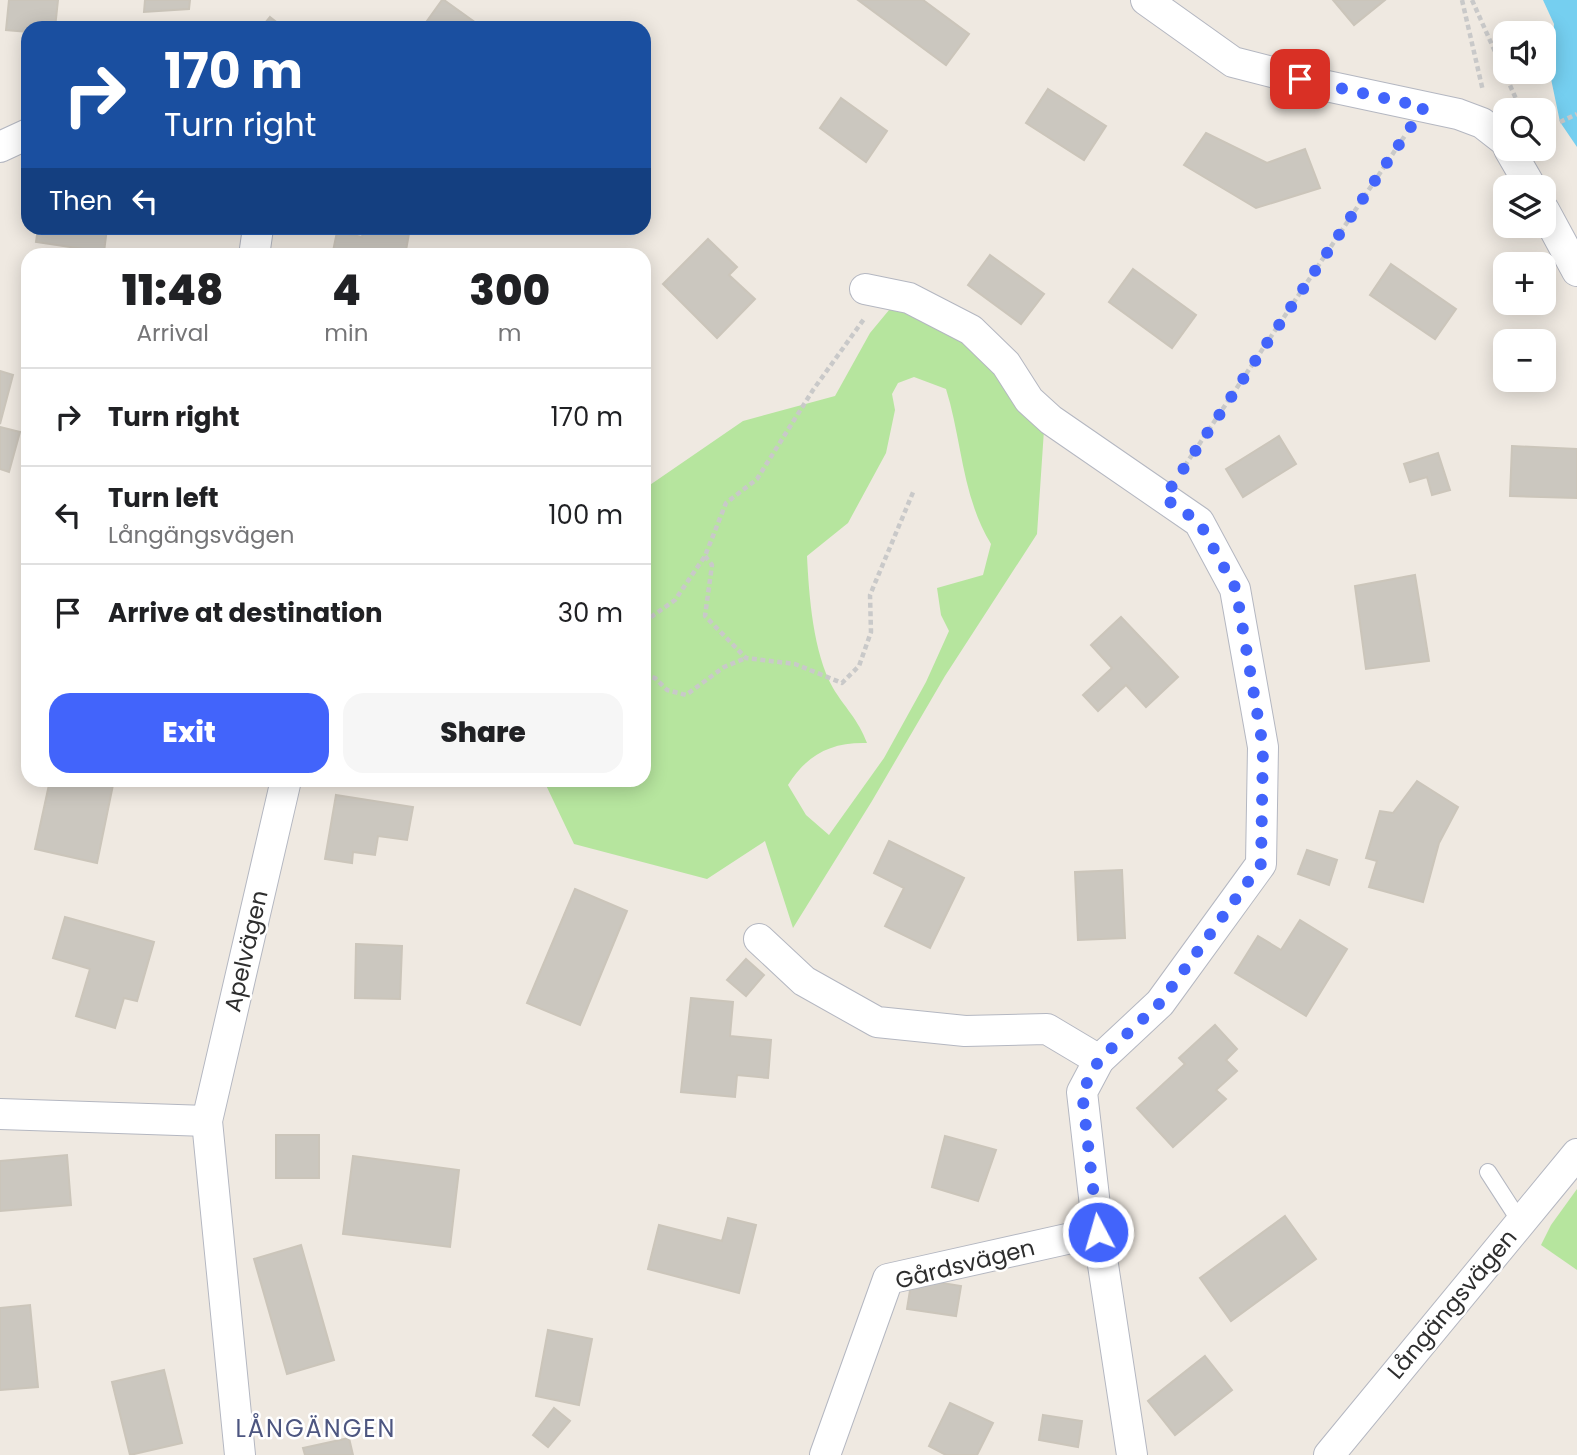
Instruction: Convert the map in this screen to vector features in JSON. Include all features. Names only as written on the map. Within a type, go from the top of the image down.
[{"type":"street","points":[[1146,0],[1233,62],[1458,114],[1493,132]]},
{"type":"street","points":[[0,147],[21,137]]},
{"type":"street","points":[[1556,232],[1577,271]]},
{"type":"street","points":[[874,290],[909,298],[971,330],[1006,364],[1029,400],[1051,421],[1199,522],[1236,589],[1263,747],[1261,864],[1160,1003],[1099,1060],[1082,1092],[1098,1232],[1132,1455]]},
{"type":"street","name":"Apelvägen","points":[[240,1455],[207,1121],[284,787]]},
{"type":"street","points":[[759,939],[804,982],[877,1022],[965,1031],[1047,1029],[1099,1060]]},
{"type":"street","points":[[0,1114],[207,1121]]},
{"type":"street","name":"Långängsvägen","points":[[1329,1455],[1577,1154]]},
{"type":"street","name":"Gårdsvägen","points":[[825,1455],[888,1279],[1098,1232]]},
{"type":"lane","points":[[1488,1172],[1521,1223]]},
{"type":"path","points":[[1462,0],[1493,128]]},
{"type":"path","points":[[1472,0],[1516,98]]},
{"type":"path","points":[[1164,498],[1424,107]]},
{"type":"path","points":[[1560,122],[1577,114]]},
{"type":"path","points":[[651,617],[675,600],[705,556],[726,503],[757,479],[874,290]]},
{"type":"path","points":[[651,677],[667,690],[685,695],[723,667],[746,658],[795,664],[842,683],[859,666],[871,632],[870,595],[914,490]]},
{"type":"path","points":[[705,556],[712,565],[705,616],[746,658]]},
{"type":"green space","points":[[894,304],[947,323],[1045,415],[1037,534],[945,676],[793,928],[765,841],[707,879],[574,844],[547,787],[651,787],[651,484],[743,421],[835,396],[870,333]],"holes":[[[914,377],[946,389],[968,488],[981,526],[991,544],[983,575],[937,588],[941,615],[949,631],[926,682],[884,758],[829,835],[806,815],[788,785],[803,766],[821,752],[842,745],[867,743],[826,674],[811,606],[807,556],[848,523],[886,453],[895,410],[892,394],[898,383]]]},
{"type":"green space","points":[[1577,1189],[1577,1270],[1541,1245],[1551,1225]]},
{"type":"water","points":[[1543,0],[1577,0],[1577,147],[1560,122],[1552,84],[1556,84],[1556,21],[1553,21]]},
{"type":"building","points":[[9,0],[58,0],[56,21],[21,21],[21,31],[6,30]]},
{"type":"building","points":[[145,0],[190,0],[189,9],[144,12]]},
{"type":"building","points":[[444,0],[473,21],[427,21]]},
{"type":"building","points":[[858,0],[923,0],[969,34],[946,65]]},
{"type":"building","points":[[1333,0],[1385,0],[1354,25]]},
{"type":"building","points":[[1048,89],[1106,126],[1084,160],[1026,123]]},
{"type":"building","points":[[841,98],[887,131],[866,162],[820,128]]},
{"type":"building","points":[[1206,133],[1267,163],[1305,149],[1320,188],[1256,208],[1184,165]]},
{"type":"building","points":[[37,235],[106,235],[104,248],[77,248],[36,242]]},
{"type":"building","points":[[336,235],[409,235],[406,248],[334,248]]},
{"type":"building","points":[[708,239],[737,267],[729,275],[755,299],[717,338],[663,284]]},
{"type":"building","points":[[990,255],[1044,294],[1021,324],[968,285]]},
{"type":"building","points":[[1391,264],[1456,309],[1435,339],[1370,295]]},
{"type":"building","points":[[1133,269],[1196,315],[1172,348],[1109,302]]},
{"type":"building","points":[[0,371],[13,375],[0,424]]},
{"type":"building","points":[[0,427],[20,432],[9,472],[0,469]]},
{"type":"building","points":[[1279,436],[1296,464],[1243,497],[1226,469]]},
{"type":"building","points":[[1512,446],[1577,449],[1577,498],[1510,496]]},
{"type":"building","points":[[1438,453],[1450,490],[1432,495],[1427,477],[1410,482],[1404,464]]},
{"type":"building","points":[[1415,575],[1429,661],[1366,669],[1355,586]]},
{"type":"building","points":[[1121,617],[1178,677],[1146,707],[1126,685],[1098,711],[1083,695],[1112,668],[1091,645]]},
{"type":"building","points":[[1417,781],[1458,807],[1439,843],[1423,902],[1369,887],[1377,861],[1366,858],[1380,811],[1393,813]]},
{"type":"building","points":[[48,787],[113,787],[97,863],[35,849]]},
{"type":"building","points":[[336,795],[413,807],[407,840],[378,836],[375,855],[353,852],[352,863],[325,859]]},
{"type":"building","points":[[889,841],[964,878],[930,948],[885,926],[904,888],[874,873]]},
{"type":"building","points":[[1307,850],[1337,860],[1329,885],[1298,874]]},
{"type":"building","points":[[1122,870],[1125,938],[1078,940],[1075,872]]},
{"type":"building","points":[[575,889],[627,911],[580,1025],[527,1003]]},
{"type":"building","points":[[65,917],[154,942],[137,1001],[124,998],[115,1028],[76,1016],[90,969],[53,958]]},
{"type":"building","points":[[1300,920],[1347,949],[1306,1016],[1235,973],[1258,936],[1281,950]]},
{"type":"building","points":[[356,944],[402,946],[400,999],[355,998]]},
{"type":"building","points":[[746,959],[764,975],[746,996],[727,980]]},
{"type":"building","points":[[691,998],[733,1002],[730,1036],[771,1040],[768,1078],[737,1075],[735,1097],[681,1092]]},
{"type":"building","points":[[1215,1025],[1237,1049],[1226,1060],[1237,1071],[1216,1090],[1226,1099],[1173,1147],[1137,1108],[1185,1064],[1179,1058]]},
{"type":"building","points":[[276,1135],[319,1135],[319,1178],[276,1178]]},
{"type":"building","points":[[945,1136],[996,1150],[978,1201],[932,1187]]},
{"type":"building","points":[[67,1155],[71,1205],[0,1211],[0,1161]]},
{"type":"building","points":[[353,1156],[459,1170],[450,1247],[343,1234]]},
{"type":"building","points":[[1285,1216],[1316,1259],[1231,1321],[1200,1278]]},
{"type":"building","points":[[728,1218],[756,1225],[739,1293],[648,1269],[659,1225],[722,1241]]},
{"type":"building","points":[[301,1245],[334,1360],[287,1374],[254,1259]]},
{"type":"building","points":[[912,1278],[961,1286],[956,1316],[907,1309]]},
{"type":"building","points":[[30,1305],[38,1387],[0,1390],[0,1308]]},
{"type":"building","points":[[548,1330],[592,1339],[579,1405],[536,1396]]},
{"type":"building","points":[[1205,1356],[1232,1390],[1175,1435],[1148,1401]]},
{"type":"building","points":[[164,1370],[182,1443],[130,1455],[112,1382]]},
{"type":"building","points":[[950,1403],[993,1423],[977,1455],[946,1455],[929,1446]]},
{"type":"building","points":[[554,1408],[570,1421],[548,1447],[533,1435]]},
{"type":"building","points":[[1043,1415],[1082,1421],[1078,1447],[1039,1440]]},
{"type":"building","points":[[349,1438],[353,1455],[305,1455],[303,1448]]},
{"type":"district","name":"LÅNGÄNGEN","points":[[316,1429]]},
{"type":"route","points":[[1098,1232],[1082,1092],[1099,1060],[1160,1003],[1261,864],[1263,747],[1236,589],[1199,522],[1164,498],[1424,107],[1300,79]]}]
